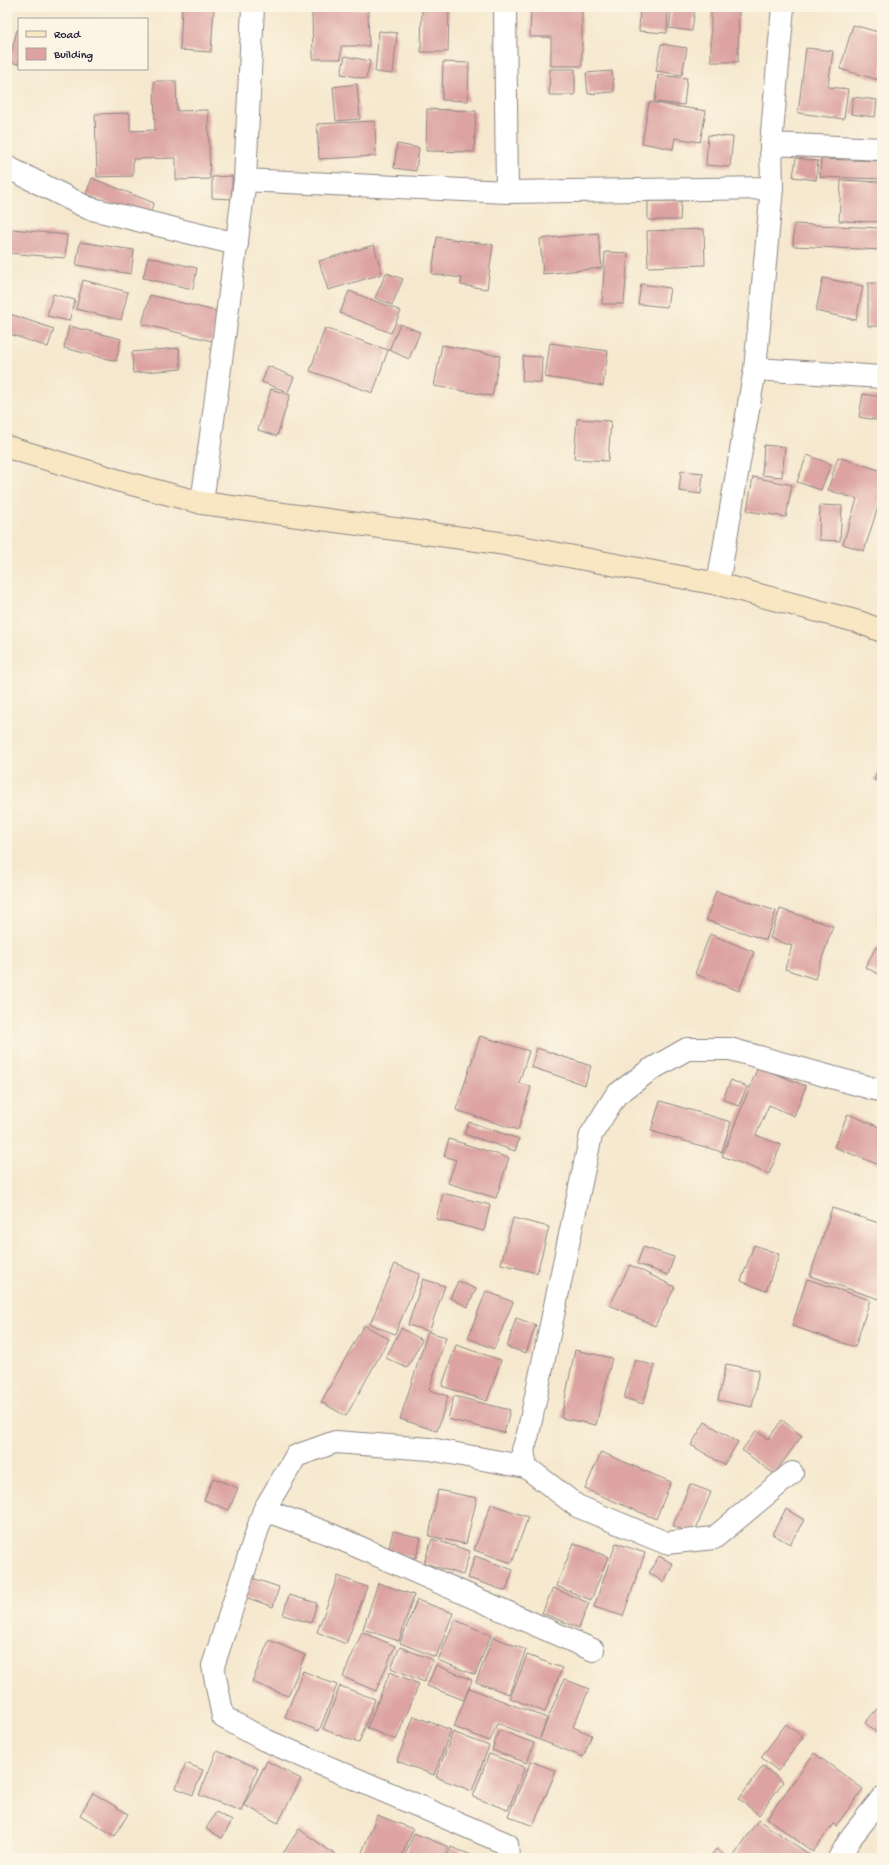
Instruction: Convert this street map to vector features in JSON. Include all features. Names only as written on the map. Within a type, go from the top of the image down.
[{"type":"street","points":[[202,503],[245,180],[253,7]]},
{"type":"street","points":[[505,7],[507,192]]},
{"type":"street","points":[[718,584],[755,369],[772,188],[771,144],[783,7]]},
{"type":"street","points":[[771,144],[882,150]]},
{"type":"street","points":[[7,167],[88,208],[237,244]]},
{"type":"street","points":[[245,180],[507,192],[772,188]]},
{"type":"street","points":[[755,369],[882,377]]},
{"type":"street","points":[[7,447],[120,481],[202,503],[499,543],[718,584],[859,622],[882,630]]},
{"type":"street","points":[[526,1467],[523,1450],[528,1434],[591,1135],[616,1095],[650,1070],[687,1049],[730,1049],[878,1090],[882,1089]]},
{"type":"street","points":[[508,1858],[507,1844],[265,1740],[223,1718],[213,1666],[264,1510],[296,1456],[335,1442],[430,1449],[526,1467],[577,1506],[666,1543],[714,1538],[792,1473]]},
{"type":"street","points":[[264,1510],[327,1533],[593,1650]]},
{"type":"street","points":[[839,1858],[852,1836],[882,1798]]},
{"type":"building","points":[[182,7],[214,7],[211,52],[180,50]]},
{"type":"building","points":[[422,7],[449,7],[448,52],[421,52]]},
{"type":"building","points":[[531,7],[582,7],[582,66],[551,66],[551,37],[530,37]]},
{"type":"building","points":[[640,7],[668,7],[667,33],[639,31]]},
{"type":"building","points":[[672,7],[695,7],[692,31],[669,28]]},
{"type":"building","points":[[711,7],[739,7],[738,62],[711,62]]},
{"type":"building","points":[[368,9],[369,46],[341,46],[341,59],[313,59],[312,10]]},
{"type":"building","points":[[853,25],[882,33],[882,81],[840,69]]},
{"type":"building","points":[[17,30],[18,30],[18,64],[9,62]]},
{"type":"building","points":[[379,31],[397,33],[393,74],[375,72]]},
{"type":"building","points":[[661,44],[687,48],[682,75],[656,71]]},
{"type":"building","points":[[806,48],[833,51],[828,87],[848,89],[844,119],[798,113]]},
{"type":"building","points":[[345,56],[370,61],[366,79],[341,74]]},
{"type":"building","points":[[443,62],[469,63],[468,101],[442,100]]},
{"type":"building","points":[[550,69],[575,69],[575,95],[549,95]]},
{"type":"building","points":[[612,71],[614,92],[588,94],[586,73]]},
{"type":"building","points":[[658,75],[687,78],[684,105],[655,102]]},
{"type":"building","points":[[154,81],[176,81],[177,111],[208,110],[210,179],[176,180],[176,158],[133,159],[133,176],[97,177],[95,114],[130,113],[130,131],[155,130]]},
{"type":"building","points":[[357,84],[360,119],[336,121],[333,87]]},
{"type":"building","points":[[853,97],[877,100],[875,117],[851,114]]},
{"type":"building","points":[[649,102],[706,111],[700,142],[675,138],[673,149],[642,143]]},
{"type":"building","points":[[427,109],[476,111],[474,152],[426,151]]},
{"type":"building","points":[[375,121],[376,156],[319,159],[317,124]]},
{"type":"building","points":[[708,135],[733,137],[730,167],[706,165]]},
{"type":"building","points":[[397,144],[419,148],[416,171],[394,168]]},
{"type":"building","points":[[796,158],[818,161],[816,180],[793,177]]},
{"type":"building","points":[[821,159],[882,161],[882,179],[820,177]]},
{"type":"building","points":[[232,176],[232,199],[212,198],[212,177]]},
{"type":"building","points":[[92,178],[154,203],[148,218],[86,194]]},
{"type":"building","points":[[841,180],[882,182],[882,222],[839,221]]},
{"type":"building","points":[[648,201],[681,201],[680,220],[648,220]]},
{"type":"building","points":[[794,224],[882,228],[882,250],[793,246]]},
{"type":"building","points":[[12,229],[67,235],[65,258],[9,253]]},
{"type":"building","points":[[704,229],[705,265],[648,267],[647,231]]},
{"type":"building","points":[[598,233],[602,268],[543,274],[540,239]]},
{"type":"building","points":[[437,237],[493,245],[487,289],[461,285],[462,278],[432,274]]},
{"type":"building","points":[[80,242],[134,250],[131,274],[76,265]]},
{"type":"building","points":[[374,245],[382,274],[328,290],[319,261]]},
{"type":"building","points":[[605,252],[628,253],[624,304],[602,304]]},
{"type":"building","points":[[148,257],[197,268],[193,289],[143,278]]},
{"type":"building","points":[[386,273],[403,279],[392,305],[375,298]]},
{"type":"building","points":[[823,278],[863,286],[856,320],[816,311]]},
{"type":"building","points":[[83,280],[128,292],[121,320],[76,309]]},
{"type":"building","points":[[868,283],[882,283],[882,326],[868,326]]},
{"type":"building","points":[[641,284],[670,288],[667,307],[638,304]]},
{"type":"building","points":[[349,291],[401,311],[391,333],[340,313]]},
{"type":"building","points":[[53,294],[75,300],[69,321],[47,316]]},
{"type":"building","points":[[150,295],[219,312],[212,341],[142,324]]},
{"type":"building","points":[[7,313],[54,329],[48,347],[7,333]]},
{"type":"building","points":[[400,324],[420,332],[409,359],[389,350]]},
{"type":"building","points":[[69,326],[121,339],[116,361],[64,348]]},
{"type":"building","points":[[325,328],[388,350],[373,393],[310,371]]},
{"type":"building","points":[[550,343],[608,351],[603,386],[545,377]]},
{"type":"building","points":[[442,345],[500,356],[492,396],[434,386]]},
{"type":"building","points":[[179,348],[181,369],[133,373],[132,352]]},
{"type":"building","points":[[523,356],[542,357],[541,383],[522,381]]},
{"type":"building","points":[[268,366],[294,377],[288,392],[262,382]]},
{"type":"building","points":[[271,389],[290,395],[277,436],[258,430]]},
{"type":"building","points":[[863,394],[882,397],[882,421],[859,417]]},
{"type":"building","points":[[577,419],[611,421],[608,461],[574,459]]},
{"type":"building","points":[[764,445],[785,447],[782,477],[762,475]]},
{"type":"building","points":[[807,455],[831,464],[821,490],[797,482]]},
{"type":"building","points":[[838,457],[882,471],[882,494],[864,551],[843,544],[857,499],[828,490]]},
{"type":"building","points":[[681,471],[703,473],[701,494],[679,491]]},
{"type":"building","points":[[753,477],[792,485],[786,517],[747,511]]},
{"type":"building","points":[[820,505],[842,506],[840,541],[819,540]]},
{"type":"building","points":[[882,760],[882,783],[874,780]]},
{"type":"building","points":[[716,891],[776,911],[766,940],[706,920]]},
{"type":"building","points":[[780,909],[833,926],[815,979],[785,969],[792,946],[770,938]]},
{"type":"building","points":[[710,934],[754,952],[739,991],[695,974]]},
{"type":"building","points":[[876,947],[882,950],[882,976],[865,967]]},
{"type":"building","points":[[480,1036],[529,1051],[519,1083],[531,1087],[518,1130],[456,1110]]},
{"type":"building","points":[[537,1048],[591,1066],[585,1085],[531,1067]]},
{"type":"building","points":[[758,1067],[806,1086],[794,1116],[769,1105],[756,1135],[781,1145],[769,1174],[722,1156]]},
{"type":"building","points":[[731,1080],[747,1087],[739,1106],[723,1099]]},
{"type":"building","points":[[660,1101],[731,1122],[722,1152],[651,1131]]},
{"type":"building","points":[[848,1114],[882,1128],[882,1166],[834,1147]]},
{"type":"building","points":[[469,1122],[519,1139],[515,1151],[464,1134]]},
{"type":"building","points":[[449,1139],[509,1158],[496,1198],[448,1183],[456,1160],[444,1156]]},
{"type":"building","points":[[443,1193],[490,1205],[484,1231],[436,1219]]},
{"type":"building","points":[[832,1208],[882,1224],[882,1260],[880,1267],[882,1268],[882,1289],[879,1299],[810,1276]]},
{"type":"building","points":[[513,1218],[549,1227],[537,1273],[501,1264]]},
{"type":"building","points":[[754,1245],[779,1254],[766,1291],[741,1281]]},
{"type":"building","points":[[643,1247],[674,1257],[668,1275],[637,1264]]},
{"type":"building","points":[[395,1264],[420,1274],[395,1334],[370,1324]]},
{"type":"building","points":[[630,1265],[675,1287],[655,1326],[610,1305]]},
{"type":"building","points":[[423,1279],[445,1286],[429,1332],[446,1337],[429,1390],[448,1396],[437,1431],[400,1419],[428,1331],[408,1325]]},
{"type":"building","points":[[807,1279],[870,1300],[855,1347],[792,1326]]},
{"type":"building","points":[[458,1281],[476,1289],[468,1307],[450,1298]]},
{"type":"building","points":[[486,1291],[513,1302],[494,1349],[468,1338]]},
{"type":"building","points":[[516,1318],[536,1325],[526,1353],[507,1347]]},
{"type":"building","points":[[364,1325],[389,1339],[346,1416],[321,1402]]},
{"type":"building","points":[[401,1328],[422,1340],[407,1368],[386,1358]]},
{"type":"building","points":[[456,1345],[501,1360],[487,1401],[442,1386]]},
{"type":"building","points":[[575,1350],[612,1358],[596,1425],[561,1418]]},
{"type":"building","points":[[635,1360],[655,1366],[643,1404],[624,1398]]},
{"type":"building","points":[[726,1364],[759,1370],[752,1407],[718,1400]]},
{"type":"building","points":[[454,1396],[510,1410],[504,1433],[448,1419]]},
{"type":"building","points":[[782,1420],[802,1436],[774,1474],[742,1450],[756,1431],[768,1439]]},
{"type":"building","points":[[705,1422],[738,1442],[724,1465],[691,1445]]},
{"type":"building","points":[[601,1452],[671,1482],[656,1519],[585,1489]]},
{"type":"building","points":[[213,1478],[238,1488],[229,1510],[204,1500]]},
{"type":"building","points":[[690,1484],[711,1492],[694,1534],[673,1526]]},
{"type":"building","points":[[438,1490],[477,1498],[466,1544],[429,1536]]},
{"type":"building","points":[[491,1504],[528,1517],[512,1563],[474,1550]]},
{"type":"building","points":[[786,1509],[804,1520],[790,1544],[772,1534]]},
{"type":"building","points":[[393,1531],[421,1538],[416,1558],[388,1552]]},
{"type":"building","points":[[432,1539],[470,1551],[463,1575],[424,1563]]},
{"type":"building","points":[[574,1543],[608,1557],[591,1600],[556,1586]]},
{"type":"building","points":[[616,1543],[645,1553],[623,1616],[594,1607]]},
{"type":"building","points":[[475,1556],[513,1570],[506,1591],[468,1578]]},
{"type":"building","points":[[659,1556],[673,1564],[664,1582],[649,1573]]},
{"type":"building","points":[[338,1576],[367,1587],[346,1644],[317,1632]]},
{"type":"building","points":[[252,1578],[279,1587],[273,1607],[245,1597]]},
{"type":"building","points":[[378,1583],[414,1595],[399,1641],[363,1629]]},
{"type":"building","points":[[553,1588],[589,1603],[579,1628],[542,1613]]},
{"type":"building","points":[[289,1595],[317,1603],[311,1623],[283,1615]]},
{"type":"building","points":[[417,1600],[453,1613],[436,1657],[400,1643]]},
{"type":"building","points":[[455,1620],[491,1635],[475,1675],[438,1660]]},
{"type":"building","points":[[362,1632],[395,1646],[376,1691],[343,1677]]},
{"type":"building","points":[[493,1637],[526,1650],[509,1694],[476,1682]]},
{"type":"building","points":[[269,1640],[305,1655],[288,1696],[252,1682]]},
{"type":"building","points":[[400,1647],[433,1660],[424,1682],[391,1668]]},
{"type":"building","points":[[527,1655],[562,1668],[545,1712],[510,1698]]},
{"type":"building","points":[[436,1665],[472,1680],[464,1700],[427,1686]]},
{"type":"building","points":[[303,1671],[337,1685],[319,1731],[285,1717]]},
{"type":"building","points":[[390,1672],[419,1684],[396,1740],[367,1728]]},
{"type":"building","points":[[564,1679],[589,1689],[573,1727],[592,1735],[583,1757],[497,1723],[490,1741],[454,1727],[469,1688],[547,1718],[540,1738]]},
{"type":"building","points":[[340,1686],[375,1699],[359,1743],[323,1729]]},
{"type":"building","points":[[882,1703],[882,1737],[865,1723]]},
{"type":"building","points":[[414,1716],[451,1730],[434,1775],[397,1761]]},
{"type":"building","points":[[786,1724],[803,1737],[778,1771],[761,1757]]},
{"type":"building","points":[[499,1730],[534,1743],[527,1763],[492,1750]]},
{"type":"building","points":[[453,1732],[489,1746],[472,1791],[436,1777]]},
{"type":"building","points":[[217,1751],[258,1768],[241,1811],[199,1795]]},
{"type":"building","points":[[814,1753],[863,1789],[836,1826],[833,1824],[813,1852],[767,1818]]},
{"type":"building","points":[[489,1754],[525,1767],[508,1810],[473,1797]]},
{"type":"building","points":[[267,1761],[301,1779],[278,1823],[244,1805]]},
{"type":"building","points":[[531,1761],[556,1771],[533,1826],[508,1816]]},
{"type":"building","points":[[186,1763],[203,1770],[193,1795],[176,1788]]},
{"type":"building","points":[[763,1766],[783,1782],[759,1815],[739,1799]]},
{"type":"building","points":[[93,1793],[128,1814],[115,1836],[80,1815]]},
{"type":"building","points":[[216,1812],[232,1821],[222,1838],[206,1829]]},
{"type":"building","points":[[377,1815],[413,1829],[401,1858],[370,1858],[361,1855]]},
{"type":"building","points":[[758,1820],[815,1858],[737,1858],[734,1856]]},
{"type":"building","points":[[299,1829],[340,1858],[286,1858],[282,1855]]},
{"type":"building","points":[[414,1833],[449,1847],[445,1858],[404,1858]]},
{"type":"building","points":[[451,1847],[479,1858],[447,1858]]},
{"type":"building","points":[[716,1849],[728,1858],[709,1858]]}]
